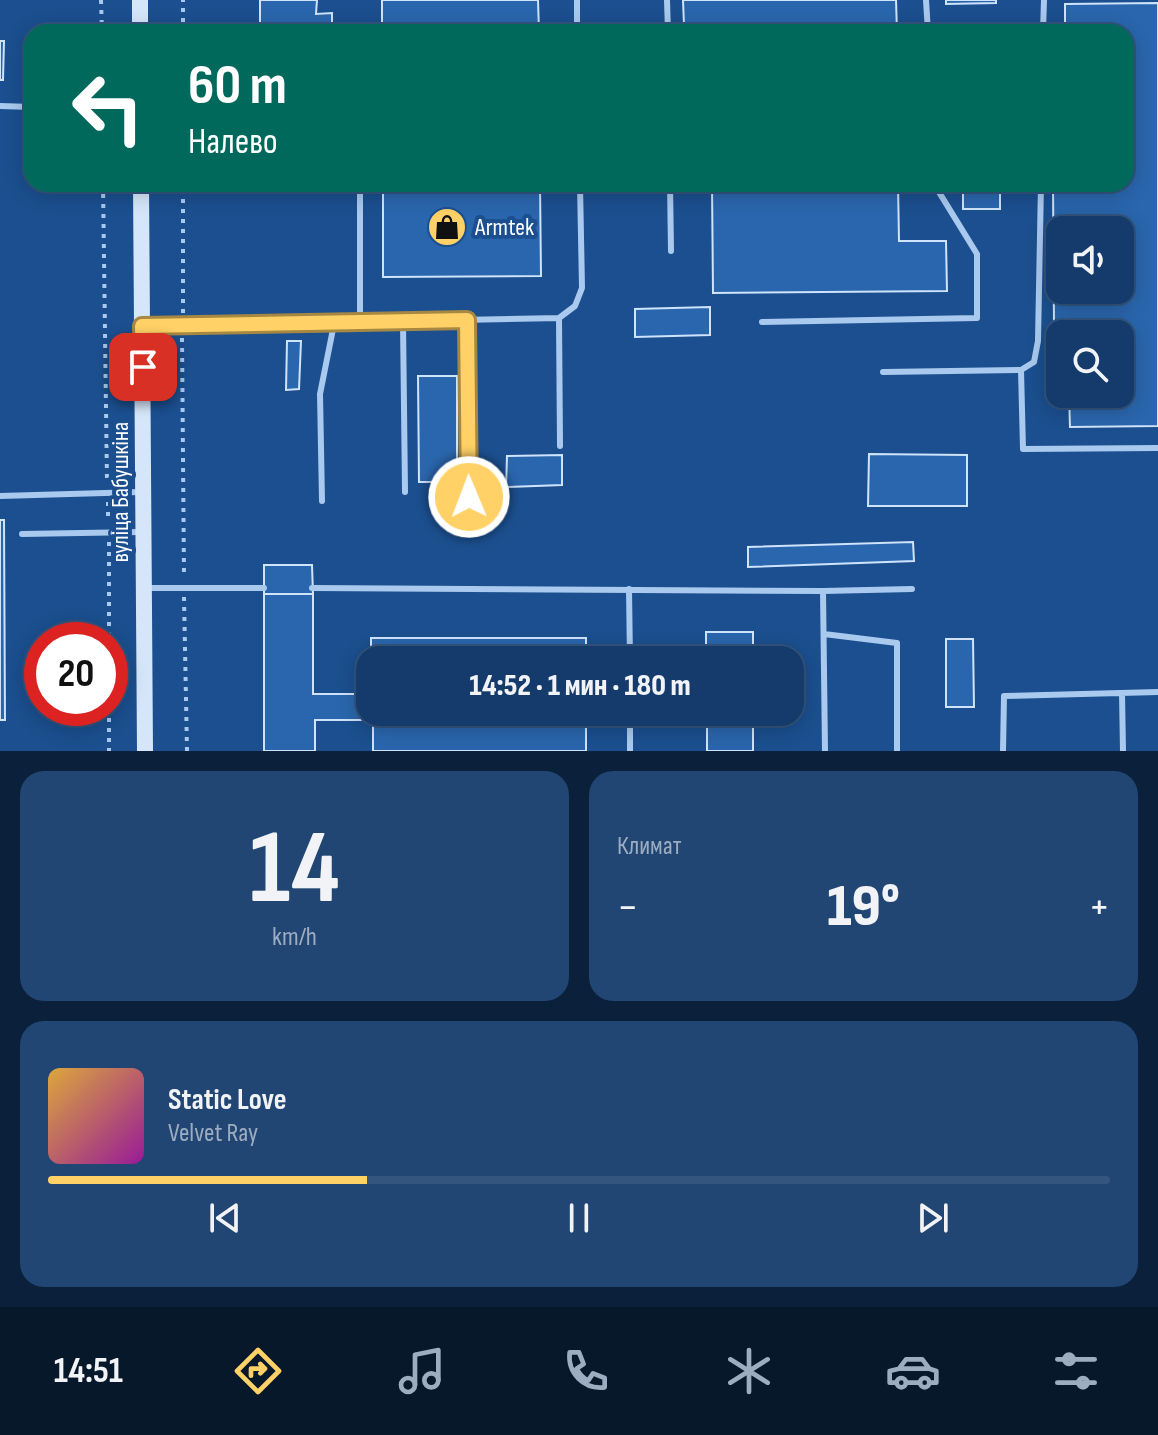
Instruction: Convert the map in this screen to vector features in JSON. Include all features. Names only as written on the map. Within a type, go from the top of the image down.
[{"type":"street","points":[[140,0],[140,24]]},
{"type":"street","name":"вуліца Бабушкіна","points":[[141,192],[145,751]]},
{"type":"lane","points":[[577,0],[577,24]]},
{"type":"lane","points":[[667,0],[668,24]]},
{"type":"lane","points":[[926,0],[928,24]]},
{"type":"lane","points":[[1043,24],[1044,0]]},
{"type":"lane","points":[[0,106],[24,107]]},
{"type":"lane","points":[[360,192],[360,323]]},
{"type":"lane","points":[[142,326],[559,318],[575,306],[582,288],[580,192]]},
{"type":"lane","points":[[670,192],[671,251]]},
{"type":"lane","points":[[762,322],[977,318],[977,254],[939,192]]},
{"type":"lane","points":[[883,372],[1021,370],[1034,362],[1038,341],[1041,192]]},
{"type":"lane","points":[[559,318],[560,446]]},
{"type":"lane","points":[[467,320],[469,497]]},
{"type":"lane","points":[[403,322],[405,492]]},
{"type":"lane","points":[[322,501],[320,394],[334,324]]},
{"type":"lane","points":[[1021,370],[1023,449],[1158,448]]},
{"type":"lane","points":[[0,496],[144,492]]},
{"type":"lane","points":[[22,534],[144,532]]},
{"type":"lane","points":[[144,588],[264,588]]},
{"type":"lane","points":[[312,588],[912,589]]},
{"type":"lane","points":[[629,589],[630,646]]},
{"type":"lane","points":[[823,591],[825,751]]},
{"type":"lane","points":[[824,634],[897,643],[897,751]]},
{"type":"lane","points":[[1003,751],[1004,696],[1158,692]]},
{"type":"lane","points":[[1122,693],[1123,751]]},
{"type":"lane","points":[[630,726],[630,751]]},
{"type":"path","points":[[101,0],[102,24]]},
{"type":"path","points":[[183,0],[183,24]]},
{"type":"path","points":[[103,192],[109,622]]},
{"type":"path","points":[[183,192],[187,751]]},
{"type":"path","points":[[109,726],[109,751]]},
{"type":"building","points":[[260,0],[317,0],[316,14],[332,13],[332,24],[260,24]]},
{"type":"building","points":[[382,0],[538,0],[539,24],[382,24]]},
{"type":"building","points":[[683,0],[896,0],[897,24],[684,24]]},
{"type":"building","points":[[946,0],[996,0],[996,3],[946,4]]},
{"type":"building","points":[[1158,3],[1158,426],[1070,427],[1069,408],[1134,408],[1134,320],[1054,320],[1054,304],[1134,304],[1134,216],[1053,216],[1053,192],[1134,192],[1134,24],[1065,24],[1065,4]]},
{"type":"building","points":[[0,41],[4,41],[3,80],[0,80]]},
{"type":"building","points":[[383,192],[540,192],[541,276],[383,277]]},
{"type":"building","points":[[712,192],[898,192],[899,241],[946,241],[947,291],[713,293]]},
{"type":"building","points":[[963,192],[1000,192],[1000,209],[963,209]]},
{"type":"building","points":[[710,307],[710,335],[635,337],[635,309]]},
{"type":"building","points":[[287,341],[301,341],[299,389],[286,390]]},
{"type":"building","points":[[418,376],[457,376],[457,482],[419,482]]},
{"type":"building","points":[[869,454],[967,455],[967,506],[868,506]]},
{"type":"building","points":[[562,455],[562,485],[506,487],[507,456]]},
{"type":"building","points":[[0,520],[4,520],[5,720],[0,720]]},
{"type":"building","points":[[913,542],[914,561],[748,567],[748,547]]},
{"type":"building","points":[[264,565],[312,565],[313,594],[264,594]]},
{"type":"building","points":[[264,594],[313,594],[313,694],[356,694],[356,720],[315,720],[315,751],[264,751]]},
{"type":"building","points":[[706,632],[753,632],[753,646],[706,646]]},
{"type":"building","points":[[371,638],[586,638],[586,646],[371,646]]},
{"type":"building","points":[[946,639],[973,639],[974,707],[946,707]]},
{"type":"building","points":[[373,726],[586,726],[586,751],[373,751]]},
{"type":"building","points":[[707,726],[753,726],[753,751],[707,751]]},
{"type":"place","name":"Armtek","points":[[447,227]]},
{"type":"route","points":[[143,367],[142,326],[467,320],[469,497]]}]
